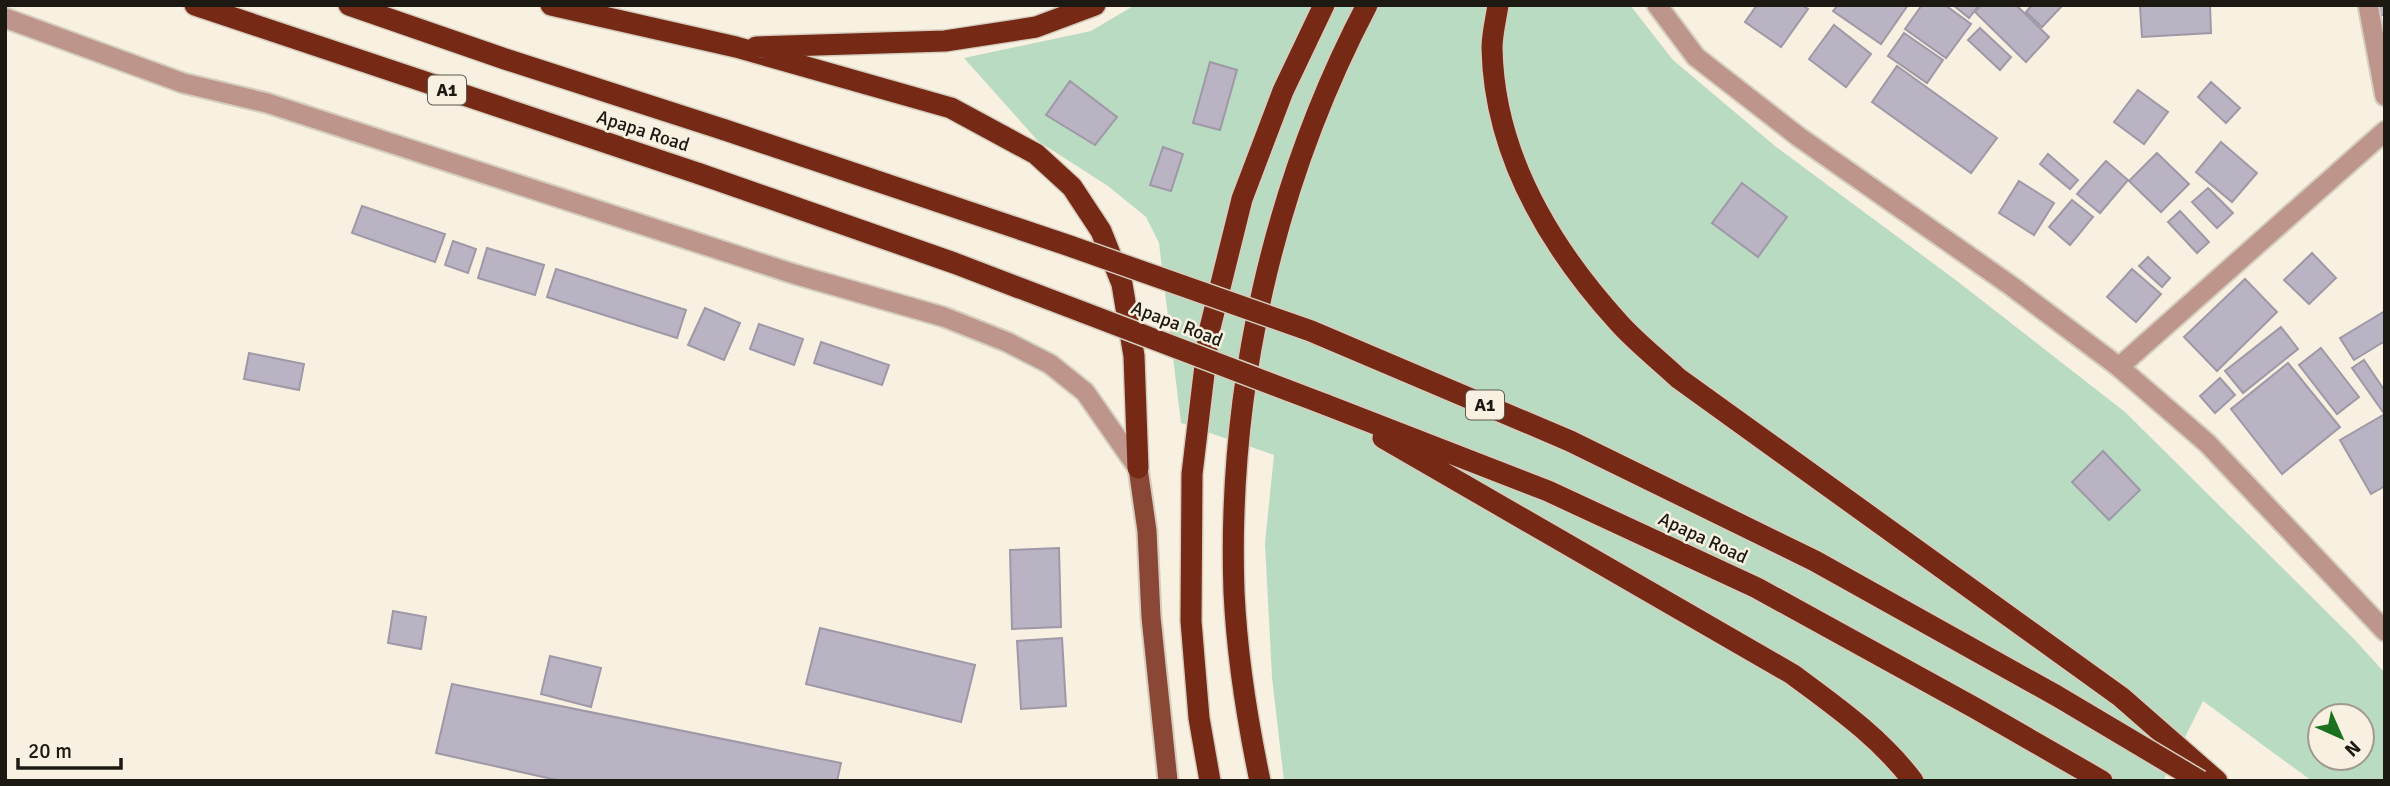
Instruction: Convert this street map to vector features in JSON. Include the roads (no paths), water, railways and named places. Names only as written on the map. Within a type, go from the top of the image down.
[{"type":"highway","name":"Apapa Road","points":[[195,5],[700,174],[954,263],[1548,491],[1757,588],[2102,781]]},
{"type":"highway","name":"Apapa Road","points":[[349,5],[1054,240],[1311,331],[1570,441],[1815,561],[2057,696],[2200,781]]},
{"type":"highway","points":[[551,5],[736,47],[950,108],[1036,154],[1072,187],[1101,231],[1122,284],[1134,356],[1138,468]]},
{"type":"highway","points":[[736,47],[945,41],[1037,27],[1095,5]]},
{"type":"highway","points":[[1210,781],[1199,718],[1191,621],[1192,474],[1209,332],[1242,199],[1283,91],[1325,5]]},
{"type":"highway","points":[[1260,781],[1245,709],[1234,593],[1237,459],[1250,350],[1280,224],[1313,122],[1367,5]]},
{"type":"highway","points":[[1498,5],[1492,46],[1498,103],[1511,157],[1532,202],[1574,270],[1621,325],[1678,378],[2121,697],[2217,781]]},
{"type":"highway","points":[[1324,404],[1792,674],[1851,718],[1896,757],[1913,781]]},
{"type":"main road","points":[[1138,468],[1147,531],[1151,617],[1168,781]]},
{"type":"street","points":[[1657,5],[1696,57],[1799,137],[2010,285],[2119,367],[2207,443],[2385,631]]},
{"type":"street","points":[[2368,5],[2385,96]]},
{"type":"street","points":[[5,18],[183,83],[267,103],[794,274],[944,317],[1007,342],[1050,364],[1085,392],[1138,468]]},
{"type":"street","points":[[2119,367],[2385,131]]}]
